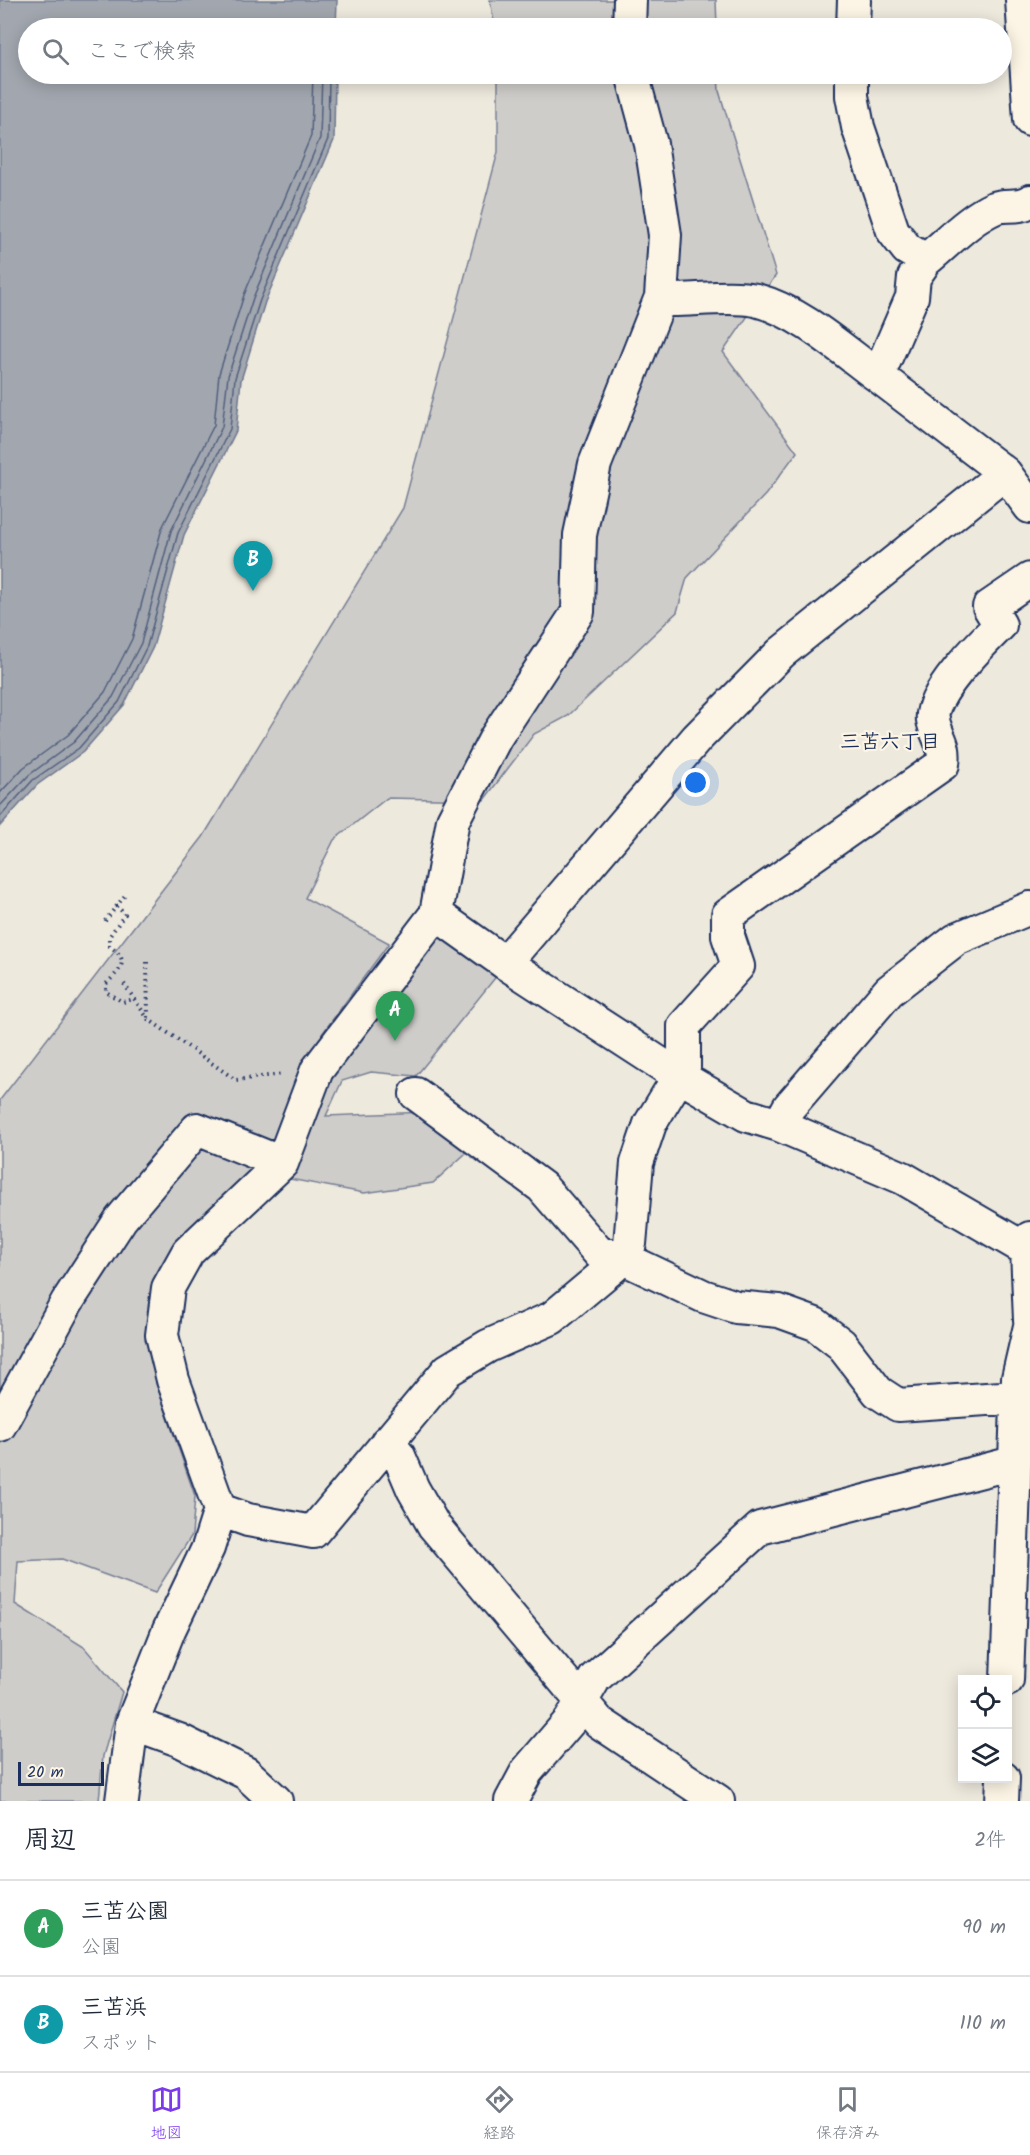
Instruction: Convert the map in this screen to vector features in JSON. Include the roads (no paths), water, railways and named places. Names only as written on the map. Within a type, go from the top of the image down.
[{"type":"street","points":[[629,18],[630,0]]},
{"type":"street","points":[[853,18],[854,0]]},
{"type":"street","points":[[1022,0],[1030,120]]},
{"type":"street","points":[[122,1801],[132,1723],[169,1630],[208,1548],[220,1510],[173,1380],[162,1335],[168,1288],[188,1252],[282,1163],[317,1070],[436,914],[453,820],[496,737],[579,612],[580,535],[596,464],[661,297],[665,235],[651,144],[635,84]]},
{"type":"street","points":[[852,84],[858,127],[893,231],[907,249],[926,260]]},
{"type":"street","points":[[878,376],[912,297],[914,277],[926,260],[976,219],[996,207],[1022,206],[1030,201]]},
{"type":"street","points":[[661,297],[672,300],[753,300],[788,312],[878,376],[1005,473],[1030,507]]},
{"type":"street","points":[[504,963],[697,738],[781,653],[1005,473]]},
{"type":"street","points":[[220,1510],[248,1520],[314,1532],[448,1370],[488,1346],[552,1318],[613,1267],[630,1244],[637,1163],[650,1124],[684,1068],[684,1026],[738,966],[728,936],[728,915],[943,764],[945,748],[933,719],[934,707],[965,660],[1000,625],[989,607],[1030,579]]},
{"type":"street","points":[[779,1125],[789,1107],[889,991],[956,939],[1030,908]]},
{"type":"street","points":[[436,914],[504,963],[679,1076],[746,1114],[779,1125],[903,1178],[1028,1244],[1030,1320]]},
{"type":"street","points":[[416,1094],[542,1187],[599,1253],[621,1257],[703,1296],[736,1307],[779,1311],[815,1324],[841,1344],[878,1392],[898,1405],[1016,1397]]},
{"type":"street","points":[[0,1425],[68,1302],[121,1219],[197,1129],[282,1163]]},
{"type":"street","points":[[1008,1675],[1020,1587],[1013,1463],[1016,1397],[1030,1326]]},
{"type":"street","points":[[387,1442],[399,1456],[413,1489],[435,1526],[599,1722],[718,1801]]},
{"type":"street","points":[[511,1801],[527,1772],[570,1721],[595,1678],[760,1528],[1013,1463]]},
{"type":"street","points":[[132,1723],[179,1740],[246,1773],[276,1801]]},
{"type":"street","points":[[1002,1801],[1003,1783]]},
{"type":"water","points":[[0,0],[337,0],[336,18],[18,18],[18,84],[335,84],[334,140],[265,302],[241,380],[236,431],[184,535],[153,647],[124,705],[83,752],[37,785],[0,826]]},
{"type":"place","name":"三苫浜","points":[[253,591]]},
{"type":"place","name":"三苫公園","points":[[395,1041]]},
{"type":"district","name":"三苫六丁目","points":[[890,741]]}]
